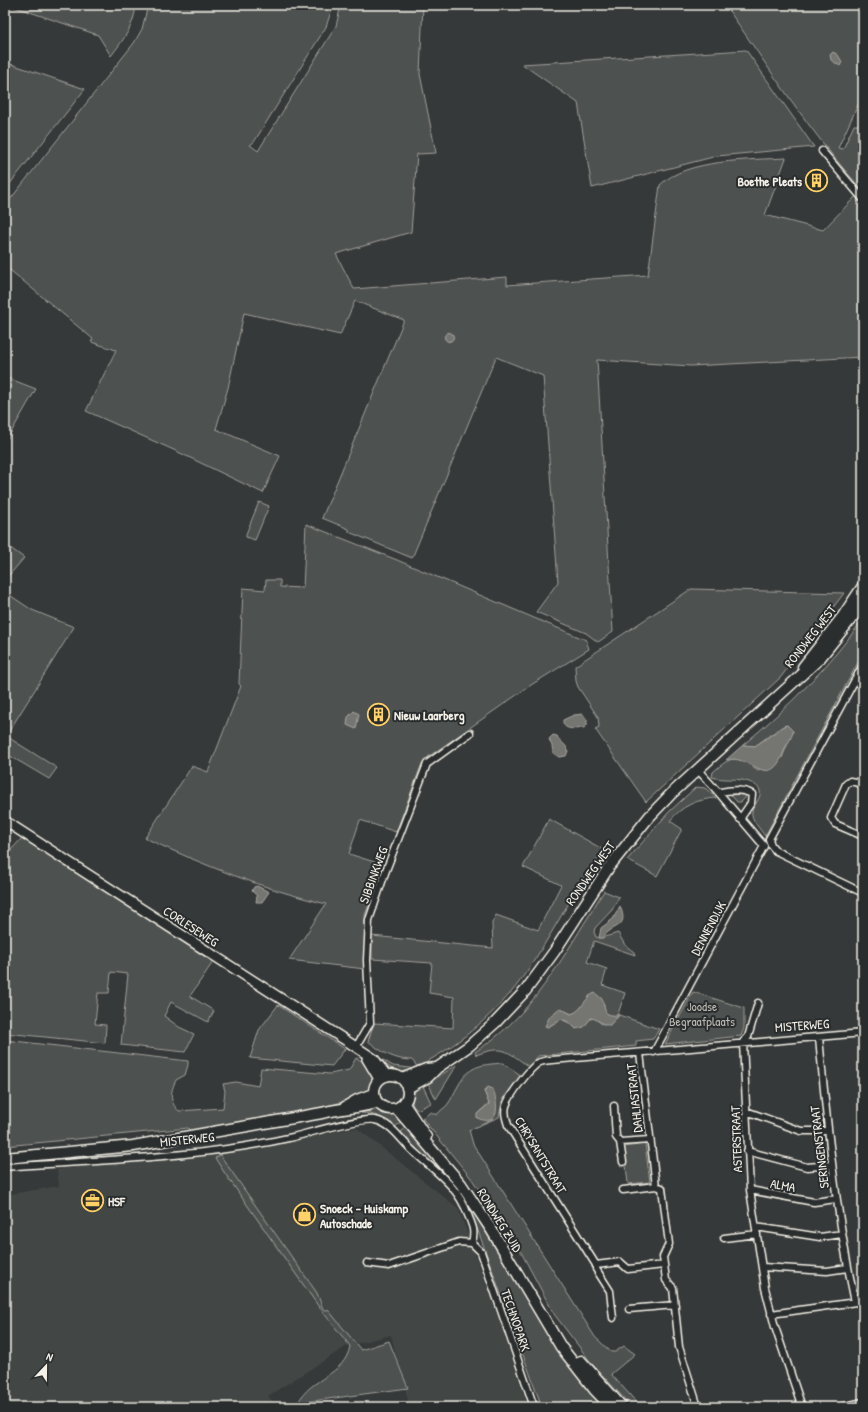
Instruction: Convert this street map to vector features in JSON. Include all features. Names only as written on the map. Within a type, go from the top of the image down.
[{"type":"main road","name":"RONDWEG WEST","points":[[775,700],[839,622],[863,586]]},
{"type":"main road","name":"RONDWEG WEST","points":[[405,1084],[426,1069],[437,1068],[469,1046],[496,1024],[526,990],[554,952],[590,893],[624,847],[666,799],[820,658],[863,604]]},
{"type":"main road","name":"CORLESEWEG","points":[[5,821],[374,1059],[383,1078]]},
{"type":"main road","points":[[392,1075],[405,1084],[407,1096],[400,1106],[386,1109],[375,1098],[374,1088],[383,1078],[392,1075]]},
{"type":"main road","name":"MISTERWEG","points":[[5,1158],[133,1146],[322,1113],[345,1107],[357,1100],[375,1098]]},
{"type":"main road","name":"RONDWEG ZUID","points":[[400,1106],[461,1184],[533,1298],[561,1347],[594,1389],[611,1407]]},
{"type":"main road","name":"RONDWEG ZUID","points":[[533,1298],[589,1371],[622,1407]]},
{"type":"street","points":[[822,151],[863,199]]},
{"type":"street","points":[[862,668],[769,839],[771,846],[776,851],[863,893]]},
{"type":"street","name":"SIBBINKWEG","points":[[359,1050],[370,1023],[367,960],[368,920],[427,764],[470,733]]},
{"type":"street","name":"DENNENDIJK","points":[[654,1052],[764,846],[698,770]]},
{"type":"street","points":[[863,784],[850,781],[846,784],[830,818],[835,824],[863,836]]},
{"type":"street","points":[[718,792],[747,791],[752,794],[751,803],[740,819]]},
{"type":"street","points":[[743,1042],[748,1037],[758,1003]]},
{"type":"street","name":"MISTERWEG","points":[[640,1053],[743,1042],[863,1033]]},
{"type":"street","name":"SERINGENSTRAAT","points":[[819,1037],[827,1131],[836,1199],[855,1302]]},
{"type":"street","name":"ASTERSTRAAT","points":[[743,1042],[750,1190],[762,1267],[771,1314],[802,1407]]},
{"type":"street","name":"DAHLIASTRAAT","points":[[640,1053],[656,1186],[662,1188],[669,1244],[663,1257],[666,1280],[673,1288],[679,1347],[698,1407]]},
{"type":"street","name":"CHRYSANTSTRAAT","points":[[613,1318],[610,1291],[596,1270],[596,1265],[508,1125],[505,1113],[506,1107],[515,1092],[533,1068],[541,1062],[640,1053]]},
{"type":"street","name":"DAHLIASTRAAT","points":[[614,1106],[616,1138],[620,1142],[623,1162]]},
{"type":"street","points":[[746,1111],[801,1131],[827,1131]]},
{"type":"street","name":"MISTERWEG","points":[[5,1167],[135,1158],[241,1147],[369,1119],[387,1125],[414,1152],[452,1185],[464,1204],[475,1232],[472,1243]]},
{"type":"street","name":"DAHLIASTRAAT","points":[[620,1142],[650,1140]]},
{"type":"street","name":"ALMA","points":[[747,1151],[807,1167],[832,1165]]},
{"type":"street","points":[[622,1190],[656,1186]]},
{"type":"street","name":"ALMA","points":[[750,1190],[814,1202],[836,1199]]},
{"type":"street","points":[[756,1227],[820,1237],[842,1234]]},
{"type":"street","points":[[724,1238],[757,1234]]},
{"type":"street","points":[[367,1263],[389,1266],[459,1242],[472,1243]]},
{"type":"street","name":"TECHNOPARK","points":[[472,1243],[481,1252],[534,1407]]},
{"type":"street","points":[[596,1265],[620,1262],[628,1269],[664,1265]]},
{"type":"street","points":[[762,1267],[827,1271],[848,1268]]},
{"type":"street","points":[[771,1314],[863,1300]]},
{"type":"street","points":[[629,1309],[675,1304]]},
{"type":"street","points":[[842,1407],[855,1406],[863,1402]]},
{"type":"shaded area","points":[[833,52],[838,55],[842,62],[840,66],[831,60],[830,55]]},
{"type":"shaded area","points":[[449,332],[454,337],[449,342],[444,337]]},
{"type":"shaded area","points":[[354,711],[359,714],[356,729],[347,725],[348,717]]},
{"type":"shaded area","points":[[583,714],[587,720],[587,725],[584,728],[567,728],[563,724],[563,720],[574,715]]},
{"type":"shaded area","points":[[787,725],[793,731],[792,734],[778,763],[772,769],[759,769],[735,759],[726,760],[743,745],[755,746]]},
{"type":"shaded area","points":[[553,735],[557,736],[566,746],[568,751],[566,756],[559,757],[553,753],[549,739]]},
{"type":"shaded area","points":[[257,886],[269,892],[262,902],[256,902],[257,896],[252,891],[254,887]]},
{"type":"shaded area","points":[[620,906],[623,914],[621,923],[607,933],[603,938],[599,938],[601,928],[613,919]]},
{"type":"shaded area","points":[[595,993],[602,999],[606,1013],[611,1015],[619,1015],[610,1025],[591,1018],[584,1027],[576,1029],[569,1022],[561,1019],[548,1027],[545,1026],[550,1016],[560,1008],[571,1014],[578,1010],[589,997]]},
{"type":"shaded area","points":[[488,1087],[493,1089],[496,1101],[496,1113],[490,1120],[485,1120],[477,1118],[477,1114],[489,1104],[484,1091]]},
{"type":"shaded area","points":[[357,1128],[458,1208],[497,1314],[528,1407],[410,1407],[391,1335],[347,1346],[268,1396],[277,1407],[5,1407],[5,1195],[59,1186],[57,1169],[215,1154]]},
{"type":"green space","points":[[9,5],[136,5],[131,26],[111,56],[98,35]]},
{"type":"green space","points":[[148,5],[333,5],[326,27],[254,142],[250,145],[258,151],[336,26],[341,5],[423,5],[420,74],[436,153],[417,154],[411,232],[336,254],[354,289],[507,277],[507,285],[648,275],[660,185],[671,176],[686,170],[720,162],[786,158],[765,215],[823,230],[856,196],[863,204],[863,357],[691,366],[597,360],[613,632],[598,642],[586,633],[536,612],[558,582],[543,376],[496,357],[412,558],[349,532],[349,529],[322,518],[404,320],[355,301],[340,335],[244,313],[228,388],[216,429],[280,456],[263,493],[176,451],[86,411],[116,350],[91,342],[93,339],[5,266],[5,206],[134,43],[142,29]]},
{"type":"green space","points":[[725,5],[863,5],[863,94],[838,148],[843,149],[854,125],[858,125],[863,119],[863,191],[808,124]]},
{"type":"green space","points":[[746,50],[814,147],[717,156],[592,188],[578,103],[522,64]]},
{"type":"green space","points":[[5,62],[85,89],[5,190]]},
{"type":"green space","points":[[5,377],[36,389],[5,443]]},
{"type":"green space","points":[[259,502],[269,506],[255,540],[246,537],[246,534]]},
{"type":"green space","points":[[306,524],[397,560],[586,640],[589,649],[531,685],[428,757],[421,766],[396,832],[360,820],[349,854],[384,865],[365,915],[365,969],[289,960],[326,904],[234,876],[145,838],[192,766],[208,772],[241,686],[239,684],[243,588],[265,590],[266,580],[280,580],[280,587],[303,588]]},
{"type":"green space","points":[[5,544],[24,558],[5,580]]},
{"type":"green space","points":[[691,589],[844,593],[781,677],[646,802],[595,729],[599,727],[598,717],[578,687],[575,666]]},
{"type":"green space","points":[[5,592],[32,610],[74,627],[6,736],[57,768],[49,779],[5,753]]},
{"type":"green space","points":[[863,619],[863,653],[765,836],[754,821],[752,814],[760,795],[759,788],[749,782],[712,777],[713,772],[730,760],[740,760],[758,770],[782,758],[793,731],[787,725],[783,726],[755,746],[743,745],[807,686],[836,654]]},
{"type":"green space","points":[[696,787],[705,788],[716,798],[690,804],[679,811],[670,821],[682,829],[657,876],[627,860],[669,812]]},
{"type":"green space","points":[[742,794],[746,797],[741,802],[737,802],[731,795]]},
{"type":"green space","points":[[549,819],[604,850],[592,866],[542,949],[520,981],[490,1015],[478,1026],[428,1061],[428,1066],[420,1070],[412,1060],[399,1059],[378,1049],[368,1041],[374,1023],[453,1028],[454,997],[429,993],[432,963],[372,959],[372,936],[493,948],[492,923],[496,915],[538,930],[561,885],[523,867]]},
{"type":"green space","points":[[22,838],[213,962],[190,996],[214,1011],[208,1022],[171,1002],[164,1016],[179,1027],[194,1034],[185,1052],[121,1045],[128,974],[111,972],[109,993],[98,993],[95,1024],[106,1025],[105,1043],[5,1033],[5,867],[11,850]]},
{"type":"green space","points":[[604,891],[619,897],[612,910],[595,928],[594,932],[596,937],[601,938],[618,933],[625,945],[634,952],[635,955],[594,941],[587,962],[607,969],[602,985],[625,993],[618,1014],[614,1016],[609,1015],[605,1011],[604,1005],[590,995],[585,1004],[578,1011],[572,1014],[563,1010],[548,1027],[561,1019],[571,1024],[594,1018],[602,1024],[617,1018],[619,1015],[659,1029],[653,1039],[636,1041],[636,1046],[538,1056],[529,1067],[504,1051],[492,1050],[476,1055],[475,1052],[509,1025],[538,994],[562,959]]},
{"type":"green space","name":"Joodse Begraafplaats","points":[[693,992],[744,1008],[744,1028],[741,1036],[665,1044]]},
{"type":"green space","points":[[278,1005],[345,1049],[332,1066],[250,1058],[259,1030]]},
{"type":"green space","points":[[5,1040],[188,1061],[185,1075],[176,1080],[172,1093],[173,1104],[179,1111],[223,1108],[225,1091],[223,1084],[236,1082],[258,1086],[261,1068],[330,1074],[349,1070],[356,1058],[363,1062],[368,1068],[372,1075],[373,1081],[367,1092],[357,1098],[305,1112],[248,1123],[191,1133],[188,1128],[5,1146]]},
{"type":"green space","points":[[375,1055],[393,1066],[410,1068],[413,1070],[408,1072],[397,1071],[392,1069]]},
{"type":"green space","points":[[503,1063],[522,1076],[503,1098],[499,1117],[469,1130],[473,1144],[595,1337],[611,1352],[615,1352],[624,1346],[635,1354],[611,1374],[639,1405],[649,1407],[632,1407],[593,1365],[554,1314],[506,1224],[422,1118],[431,1112],[437,1115],[447,1106],[461,1080],[470,1071],[481,1066]],"holes":[[[484,1091],[496,1114],[477,1114],[489,1103]]]},
{"type":"green space","points":[[457,1065],[436,1099],[428,1083]]},
{"type":"green space","points":[[422,1084],[431,1103],[417,1110],[413,1106],[412,1100],[415,1091]]},
{"type":"green space","points":[[371,1107],[392,1113],[401,1122],[395,1127],[379,1117],[361,1113]]},
{"type":"green space","points":[[406,1127],[447,1173],[422,1155],[401,1132]]},
{"type":"green space","points":[[645,1144],[650,1182],[628,1184],[624,1147]]},
{"type":"green space","points":[[220,1155],[317,1293],[323,1309],[329,1311],[361,1350],[389,1341],[408,1388],[298,1403],[303,1394],[310,1387],[335,1370],[341,1364],[347,1356],[350,1346],[319,1307],[224,1172],[215,1158]]},
{"type":"green space","points":[[469,1206],[526,1297],[606,1407],[542,1407]]},
{"type":"place","name":"Boethe Pleats","points":[[817,181]]},
{"type":"place","name":"Nieuw Laarberg","points":[[379,715]]},
{"type":"place","name":"HSF","points":[[92,1201]]},
{"type":"place","name":"Snoeck - Huiskamp Autoschade","points":[[305,1215]]}]
